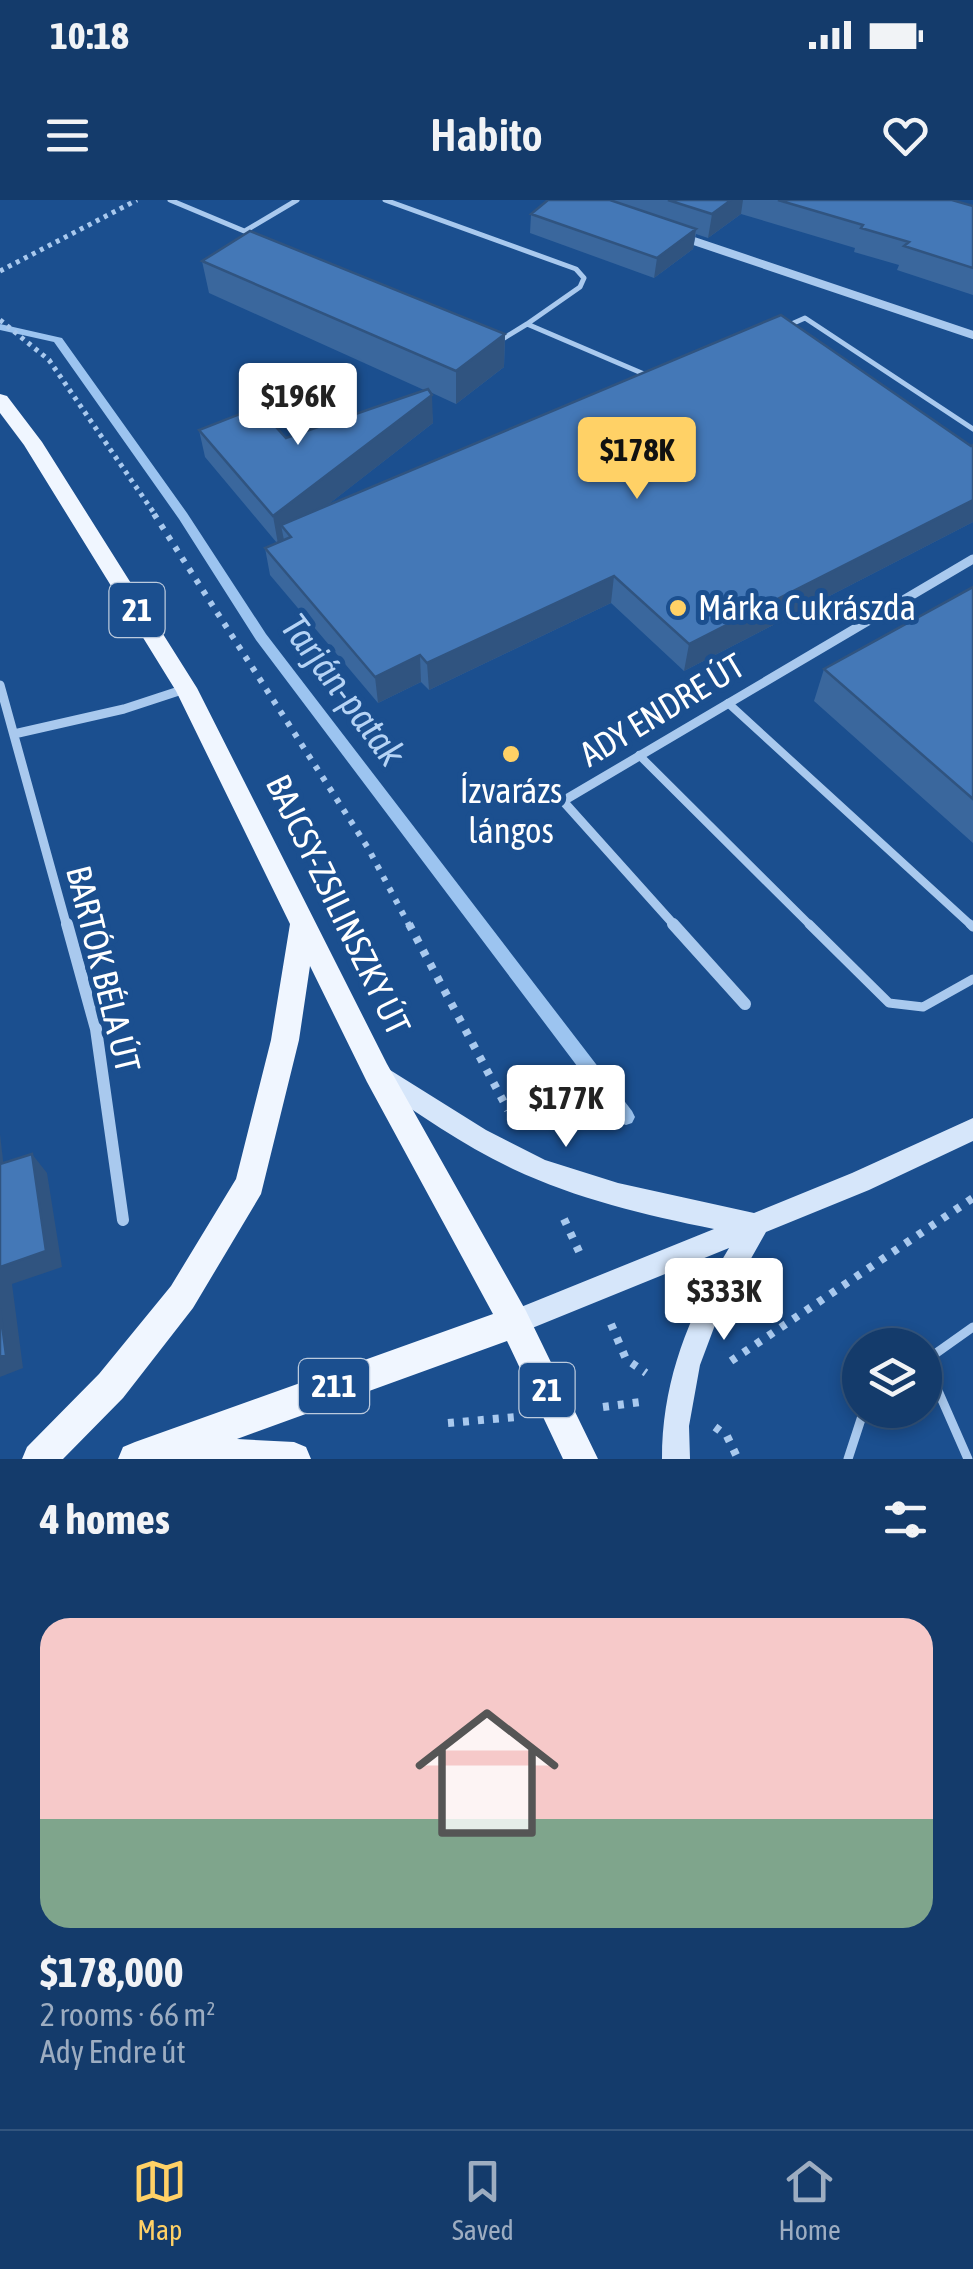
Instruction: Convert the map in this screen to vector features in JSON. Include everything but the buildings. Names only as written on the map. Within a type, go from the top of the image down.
[{"type":"main road","name":"BAJCSY-ZSILINSZKY ÚT","points":[[0,400],[42,458],[186,688],[377,1072],[515,1322],[580,1459]]},
{"type":"main road","points":[[39,1459],[111,1386],[182,1296],[250,1184],[285,1040],[303,924]]},
{"type":"main road","points":[[377,1072],[472,1136],[540,1169],[614,1196],[756,1226]]},
{"type":"main road","points":[[515,1322],[756,1226],[973,1129]]},
{"type":"main road","points":[[676,1459],[678,1396],[705,1311],[756,1226]]},
{"type":"main road","name":"211","points":[[145,1456],[515,1322]]},
{"type":"main road","points":[[145,1456],[294,1459]]},
{"type":"street","points":[[681,237],[973,335]]},
{"type":"street","name":"ADY ENDRE ÚT","points":[[745,1004],[563,800],[973,559]]},
{"type":"street","name":"BARTÓK BÉLA ÚT","points":[[0,685],[96,1029],[123,1220]]},
{"type":"street","points":[[14,734],[124,709],[186,688]]},
{"type":"lane","points":[[170,200],[262,238]]},
{"type":"lane","points":[[244,232],[297,200]]},
{"type":"lane","points":[[385,200],[576,269],[584,278],[580,287],[504,338],[487,331]]},
{"type":"lane","points":[[787,326],[805,318],[973,429]]},
{"type":"lane","points":[[526,324],[661,382]]},
{"type":"lane","points":[[728,703],[973,926]]},
{"type":"lane","points":[[639,756],[889,1002],[923,1007],[973,979]]},
{"type":"lane","points":[[942,1349],[973,1327]]},
{"type":"lane","points":[[942,1400],[968,1459]]},
{"type":"lane","points":[[848,1459],[858,1428]]},
{"type":"path","points":[[0,271],[136,200]]},
{"type":"path","points":[[0,320],[49,360],[122,464],[368,848],[540,1169],[596,1287]]},
{"type":"path","points":[[727,1436],[738,1459]]},
{"type":"waterway","name":"Tarján-patak","points":[[0,327],[58,340],[183,516],[261,637],[626,1117]]},
{"type":"place","name":"Márka Cukrászda","points":[[678,608]]},
{"type":"place","name":"Ízvarázs lángos","points":[[511,754]]}]
